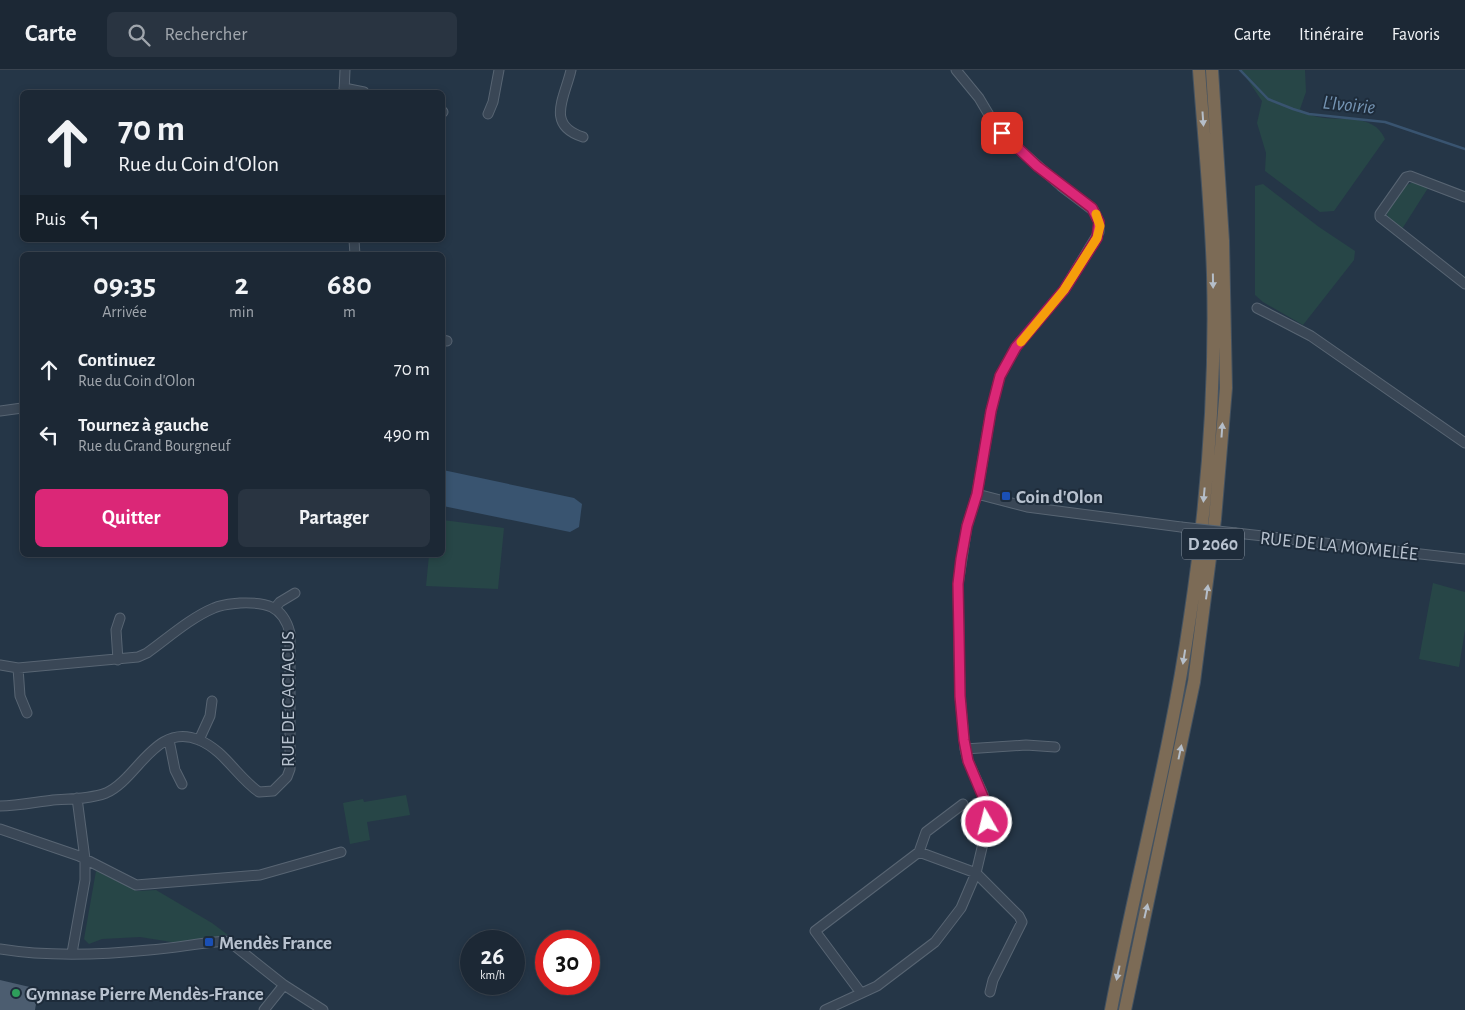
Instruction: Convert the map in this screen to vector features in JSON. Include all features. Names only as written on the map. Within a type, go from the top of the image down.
[{"type":"highway","name":"D 2060","points":[[1111,1010],[1179,688],[1191,616],[1204,497],[1211,404],[1213,284],[1211,226],[1200,70]]},
{"type":"highway","name":"D 2060","points":[[1125,1010],[1194,682],[1215,519],[1226,388],[1223,241],[1212,70]]},
{"type":"highway","points":[[1131,1010],[1140,938]]},
{"type":"highway","points":[[1106,1010],[1114,994]]},
{"type":"street","points":[[344,90],[345,70]]},
{"type":"street","points":[[488,114],[493,102],[499,70]]},
{"type":"street","points":[[571,70],[560,109],[561,120],[570,133],[583,137]]},
{"type":"street","points":[[825,1010],[892,976],[934,942],[951,924],[961,908],[976,873],[985,834],[987,812],[983,794],[968,761],[960,696],[958,584],[967,526],[977,494],[993,402],[1000,376],[1016,347],[1064,290],[1097,238],[1100,226],[1098,217],[1092,208],[1061,186],[1010,141],[995,125],[979,98],[956,70]]},
{"type":"street","points":[[1465,197],[1410,176],[1406,177],[1380,214],[1382,220],[1465,284]]},
{"type":"street","points":[[1257,308],[1311,336],[1465,443]]},
{"type":"street","points":[[0,411],[20,408]]},
{"type":"street","name":"RUE DE LA MOMELÉE","points":[[977,494],[1027,508],[1465,559]]},
{"type":"street","points":[[0,664],[18,668],[138,657],[147,653],[206,612],[219,606],[259,602],[275,608],[280,602],[295,593]]},
{"type":"street","name":"RUE DE CACIACUS","points":[[199,740],[221,756],[259,792],[273,791],[287,777],[291,760],[290,633],[285,619],[275,608]]},
{"type":"street","points":[[118,660],[116,630],[120,618]]},
{"type":"street","points":[[18,668],[20,696],[27,713]]},
{"type":"street","points":[[0,806],[77,798],[107,792],[122,782],[149,752],[169,740],[183,736],[199,740],[210,716],[212,701]]},
{"type":"street","points":[[169,740],[175,770],[182,784]]},
{"type":"street","points":[[965,748],[1026,745],[1055,747]]},
{"type":"street","points":[[72,953],[85,880],[85,859],[77,798]]},
{"type":"street","points":[[861,993],[815,931],[919,852],[926,832],[963,804]]},
{"type":"street","points":[[0,829],[85,859],[136,885],[260,875],[341,852]]},
{"type":"street","points":[[919,852],[976,873],[1019,916],[1022,922],[993,980],[990,992]]},
{"type":"street","points":[[0,949],[24,952],[93,954],[141,951],[225,940],[284,985],[323,1010]]},
{"type":"street","points":[[264,1010],[284,985]]},
{"type":"green space","points":[[1241,70],[1305,70],[1306,92],[1300,109],[1318,117],[1365,121],[1380,131],[1385,139],[1334,211],[1320,212],[1265,171],[1266,153],[1257,123],[1262,101]]},
{"type":"green space","points":[[1413,182],[1428,188],[1402,229],[1388,218],[1387,213],[1405,186]]},
{"type":"green space","points":[[1263,184],[1319,227],[1355,251],[1354,260],[1303,325],[1263,302],[1255,295],[1255,186]]},
{"type":"green space","points":[[445,520],[504,528],[498,589],[426,586],[429,557],[445,557]]},
{"type":"green space","points":[[1433,583],[1465,592],[1465,630],[1459,667],[1419,659]]},
{"type":"green space","points":[[406,795],[410,815],[367,822],[370,840],[350,844],[343,803],[363,799],[364,802]]},
{"type":"green space","points":[[96,871],[137,891],[156,890],[212,923],[228,935],[178,943],[140,937],[102,939],[89,944],[84,939]]},
{"type":"water","points":[[445,470],[574,498],[582,504],[579,527],[570,532],[445,506]]},
{"type":"building","name":"Gymnase Pierre Mendès-France","points":[[0,980],[34,988],[32,999],[36,1004],[35,1010],[0,1010]]},
{"type":"waterway","name":"L'Ivoirie","points":[[1240,70],[1268,99],[1293,109],[1309,114],[1385,122],[1465,149]]},
{"type":"slow traffic","points":[[1021,342],[1064,290],[1097,238],[1100,226],[1096,214]]},
{"type":"place","name":"Coin d'Olon","points":[[1006,496]]},
{"type":"place","name":"Mendès France","points":[[209,942]]},
{"type":"place","name":"Gymnase Pierre Mendès-France","points":[[16,993]]},
{"type":"route","points":[[987,822],[986,804],[968,761],[965,748],[960,696],[958,584],[967,526],[977,494],[991,411],[1000,376],[1016,347],[1046,314],[1064,290],[1097,238],[1100,226],[1098,217],[1092,208],[1061,186],[1002,133]]}]
